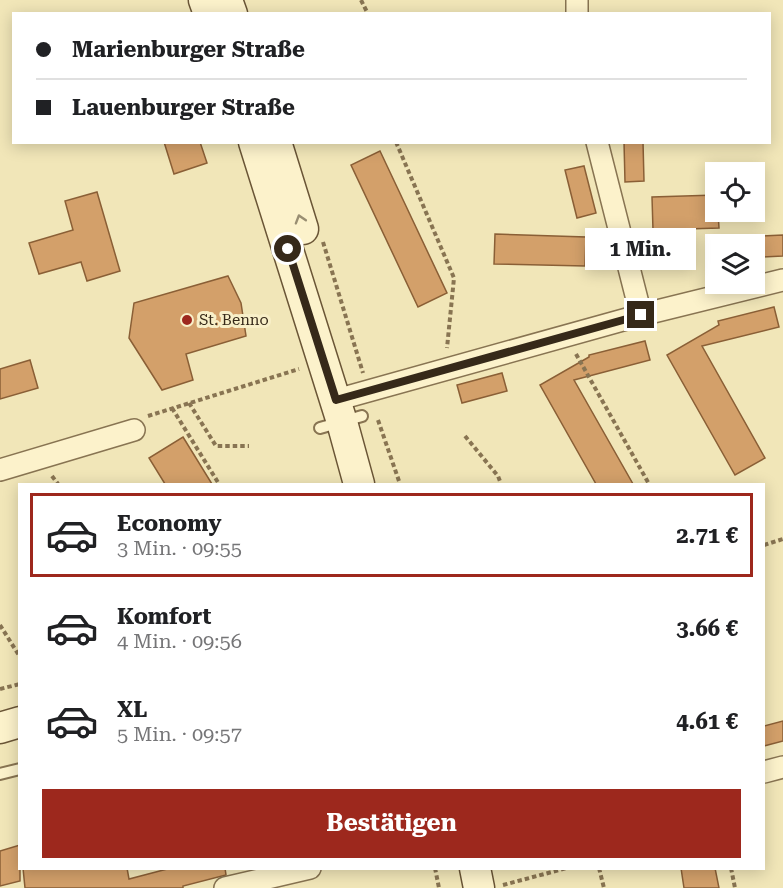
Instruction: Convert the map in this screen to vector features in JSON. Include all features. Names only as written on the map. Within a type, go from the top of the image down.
[{"type":"street","points":[[255,144],[347,409],[379,483]]},
{"type":"street","points":[[277,144],[347,409],[359,483]]},
{"type":"street","points":[[598,144],[641,315]]},
{"type":"street","points":[[347,409],[445,370],[641,315],[783,280]]},
{"type":"street","points":[[0,470],[134,430]]},
{"type":"street","points":[[0,706],[18,702]]},
{"type":"street","points":[[0,728],[18,723]]},
{"type":"street","points":[[765,772],[783,767]]},
{"type":"street","points":[[225,888],[302,870]]},
{"type":"street","points":[[454,870],[458,888]]},
{"type":"lane","points":[[0,774],[18,770]]},
{"type":"path","points":[[397,144],[454,278],[445,370]]},
{"type":"path","points":[[322,237],[347,409],[399,483]]},
{"type":"path","points":[[566,336],[648,483]]},
{"type":"path","points":[[134,430],[141,418],[302,368]]},
{"type":"path","points":[[189,403],[216,446],[249,446]]},
{"type":"path","points":[[172,408],[218,483]]},
{"type":"path","points":[[465,436],[498,476],[501,483]]},
{"type":"path","points":[[765,544],[783,539]]},
{"type":"path","points":[[0,624],[18,654]]},
{"type":"path","points":[[0,689],[18,684]]},
{"type":"path","points":[[435,870],[439,888]]},
{"type":"path","points":[[483,881],[554,870]]},
{"type":"path","points":[[600,870],[604,888]]},
{"type":"path","points":[[732,870],[735,888]]},
{"type":"building","points":[[165,144],[201,144],[207,163],[174,174]]},
{"type":"building","points":[[624,144],[643,144],[644,181],[625,182]]},
{"type":"building","points":[[380,151],[447,293],[418,307],[351,165]]},
{"type":"building","points":[[584,166],[596,213],[577,218],[565,170]]},
{"type":"building","points":[[97,192],[120,271],[87,281],[81,262],[39,274],[29,243],[73,230],[65,201]]},
{"type":"building","points":[[705,195],[705,222],[719,222],[719,228],[653,230],[652,197]]},
{"type":"building","points":[[495,234],[586,237],[585,266],[494,264]]},
{"type":"building","points":[[783,235],[783,256],[765,257],[765,236]]},
{"type":"building","name":"St. Benno","points":[[228,276],[241,303],[246,336],[186,354],[193,380],[162,390],[129,338],[134,303]]},
{"type":"building","points":[[774,307],[779,327],[702,346],[765,458],[735,475],[667,355],[719,325],[718,321]]},
{"type":"building","points":[[645,341],[650,360],[574,380],[632,483],[595,483],[540,385],[589,355]]},
{"type":"building","points":[[30,360],[38,388],[0,399],[0,369]]},
{"type":"building","points":[[502,373],[507,391],[462,403],[457,385]]},
{"type":"building","points":[[183,437],[211,483],[164,483],[149,458]]},
{"type":"building","points":[[783,721],[783,741],[765,746],[765,726]]},
{"type":"building","points":[[18,846],[20,881],[0,886],[0,851]]},
{"type":"building","points":[[23,870],[127,870],[129,879],[163,870],[225,870],[226,875],[183,886],[183,888],[25,888]]},
{"type":"building","points":[[681,870],[715,870],[719,888],[684,888]]},
{"type":"place","name":"St. Benno","points":[[187,320]]},
{"type":"route","points":[[288,249],[336,400],[641,315]]}]
